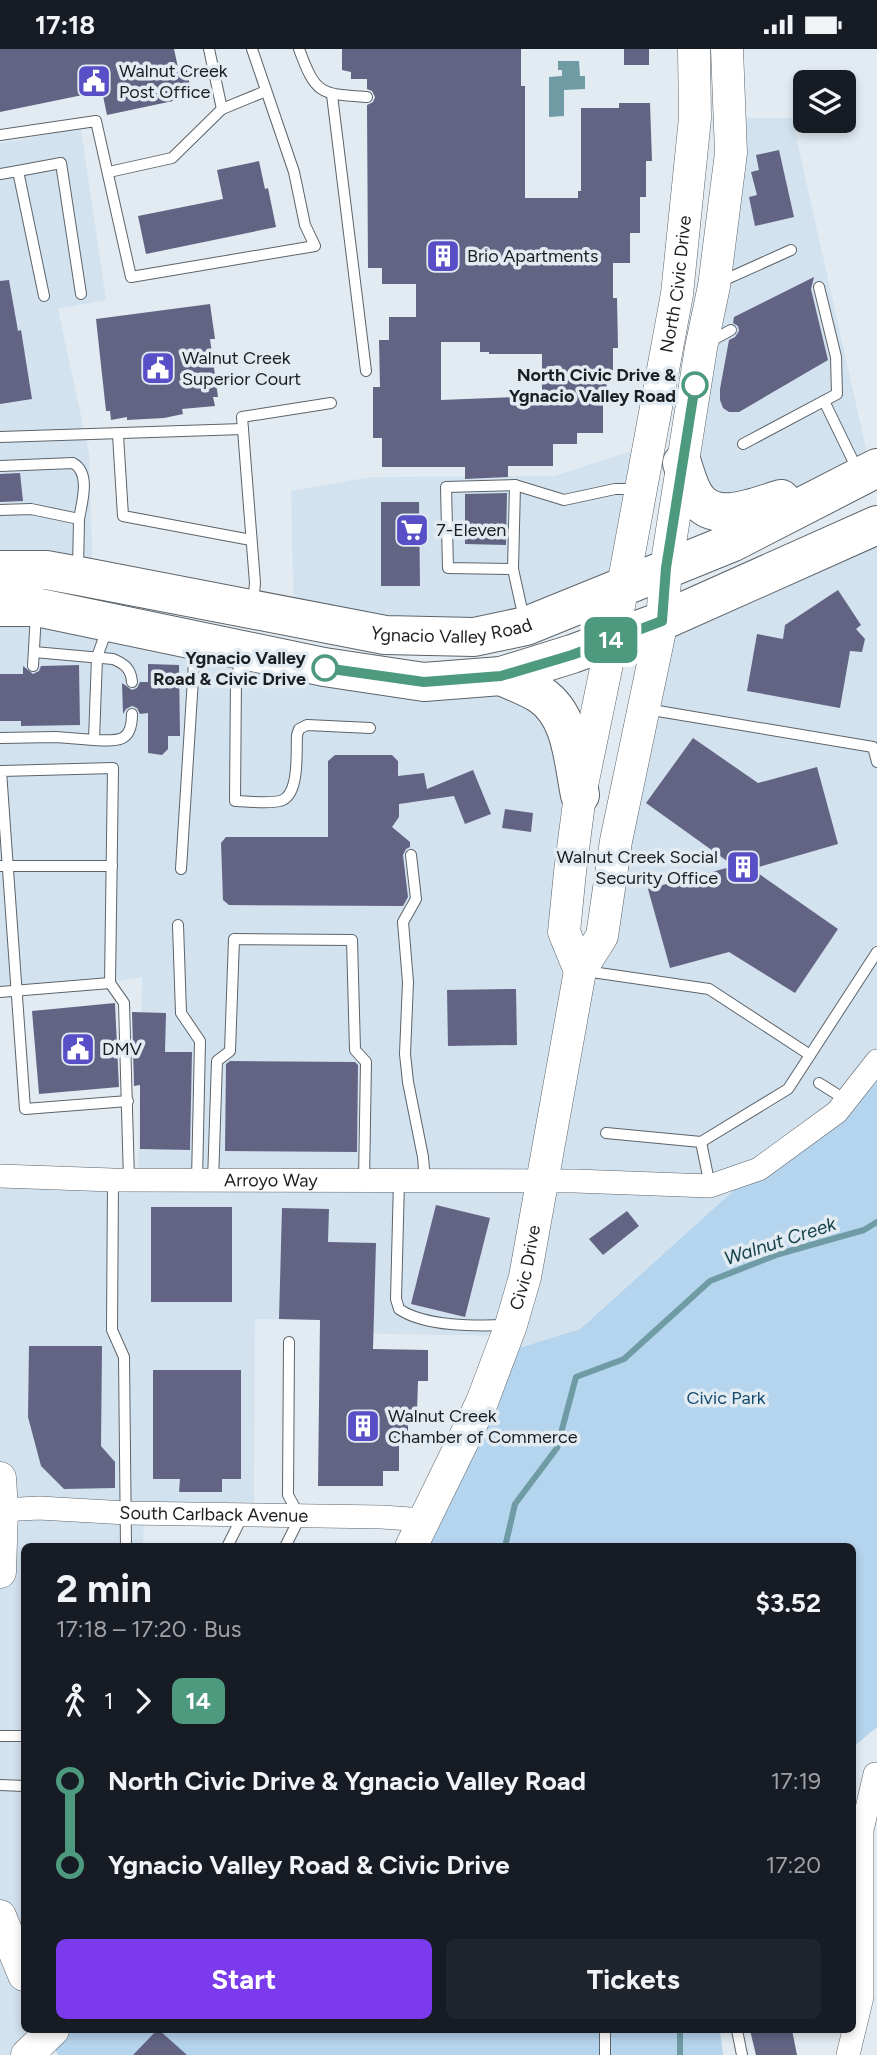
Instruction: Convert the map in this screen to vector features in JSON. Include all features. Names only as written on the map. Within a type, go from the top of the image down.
[{"type":"highway","points":[[682,463],[697,501],[706,507],[731,513],[861,475]]},
{"type":"highway","name":"Ygnacio Valley Road","points":[[0,570],[46,571],[79,576],[385,635],[474,637],[526,626],[731,543],[861,475]]},
{"type":"highway","points":[[18,607],[111,622],[324,667],[424,682],[501,676],[567,656],[662,621],[877,525]]},
{"type":"highway","points":[[501,676],[539,694],[553,705],[562,719],[569,740],[580,795]]},
{"type":"main road","name":"North Civic Drive","points":[[612,639],[677,294],[695,118],[694,49]]},
{"type":"main road","name":"North Civic Drive","points":[[662,621],[666,568],[701,348],[714,286],[731,153],[727,49]]},
{"type":"main road","name":"Civic Drive","points":[[418,1533],[482,1402],[511,1325],[525,1277],[580,971],[602,936],[616,841],[662,621]]},
{"type":"main road","points":[[580,971],[564,932],[580,795],[612,639]]},
{"type":"main road","points":[[0,1478],[0,1572]]},
{"type":"main road","points":[[0,1907],[21,1967]]},
{"type":"street","points":[[710,1186],[759,1169],[837,1112],[846,1100],[869,1081],[877,1061]]},
{"type":"street","name":"Arroyo Way","points":[[0,1175],[121,1180],[543,1181],[710,1186]]},
{"type":"street","name":"South Carlback Avenue","points":[[1,1510],[40,1508],[127,1513],[382,1517],[418,1533]]},
{"type":"street","points":[[856,2031],[869,1991],[857,1952],[857,1909],[864,1829],[876,1774]]},
{"type":"street","points":[[848,2055],[855,2033]]},
{"type":"lane","points":[[209,49],[222,109]]},
{"type":"lane","points":[[0,135],[96,121],[131,277],[314,246],[305,225],[294,172],[252,49]]},
{"type":"lane","points":[[299,49],[317,88],[332,95],[367,97]]},
{"type":"lane","points":[[108,172],[172,158],[222,109],[266,91]]},
{"type":"lane","points":[[332,95],[366,371]]},
{"type":"lane","points":[[0,174],[61,163],[81,294]]},
{"type":"lane","points":[[19,171],[44,296]]},
{"type":"lane","points":[[714,286],[791,250]]},
{"type":"lane","points":[[743,444],[836,394],[836,357],[819,287]]},
{"type":"lane","points":[[701,348],[731,330]]},
{"type":"lane","points":[[824,401],[861,475]]},
{"type":"lane","points":[[253,609],[254,583],[242,417],[331,403]]},
{"type":"lane","points":[[0,437],[243,429]]},
{"type":"lane","points":[[118,435],[123,516],[251,540]]},
{"type":"lane","points":[[0,466],[73,463],[79,466],[83,473],[84,487],[77,546],[79,576]]},
{"type":"lane","points":[[515,485],[513,569],[526,626]]},
{"type":"lane","points":[[513,569],[448,568],[446,487],[515,485],[564,500],[615,489],[640,489]]},
{"type":"lane","points":[[0,510],[31,509],[79,519]]},
{"type":"lane","points":[[18,607],[34,652],[33,666]]},
{"type":"lane","points":[[94,740],[97,657],[111,622]]},
{"type":"lane","points":[[181,869],[195,640]]},
{"type":"lane","points":[[245,651],[236,677],[235,801],[281,801],[291,795],[294,787],[296,735],[299,729],[307,725],[370,728]]},
{"type":"lane","points":[[34,652],[113,659],[124,664],[131,672],[132,682]]},
{"type":"lane","points":[[56,653],[56,666]]},
{"type":"lane","points":[[643,709],[873,747],[877,762]]},
{"type":"lane","points":[[0,738],[56,731],[94,740],[117,741],[123,739],[132,726],[132,714]]},
{"type":"lane","points":[[126,1543],[124,1357],[112,1330],[128,1101],[124,1003],[110,983],[113,768],[1,771],[4,866],[17,990],[25,1109],[128,1101]]},
{"type":"lane","points":[[411,855],[415,899],[403,922],[408,982],[405,1054],[424,1157],[425,1181]]},
{"type":"lane","points":[[4,866],[111,866]]},
{"type":"lane","points":[[178,926],[181,1013],[200,1041],[205,1181]]},
{"type":"lane","points":[[205,1181],[217,1061],[230,1051],[234,939],[352,940],[355,1050],[366,1062],[365,1181]]},
{"type":"lane","points":[[606,1133],[701,1142],[788,1089],[877,952]]},
{"type":"lane","points":[[580,971],[709,989],[810,1055]]},
{"type":"lane","points":[[0,992],[110,983]]},
{"type":"lane","points":[[819,1083],[846,1100]]},
{"type":"lane","points":[[701,1142],[710,1186]]},
{"type":"lane","points":[[399,1181],[396,1299],[399,1309],[415,1317],[473,1326],[511,1325]]},
{"type":"lane","points":[[287,1543],[300,1517],[288,1495],[289,1342]]},
{"type":"lane","points":[[229,1543],[243,1515]]},
{"type":"lane","points":[[0,1736],[21,1736]]},
{"type":"lane","points":[[0,1785],[21,1786]]},
{"type":"lane","points":[[605,2033],[606,2055]]},
{"type":"lane","points":[[738,2033],[742,2055]]},
{"type":"shaded area","points":[[558,61],[579,61],[580,76],[585,76],[585,89],[564,90],[564,116],[549,117],[549,77],[562,76],[562,70],[558,70]]},
{"type":"shaded area","points":[[730,118],[792,118],[793,133],[795,133],[871,471],[847,482],[697,501],[701,348]]},
{"type":"shaded area","points":[[81,129],[106,300],[58,309],[89,453],[93,578],[0,570],[0,143]]},
{"type":"shaded area","points":[[647,446],[623,586],[526,626],[294,618],[291,491],[371,477],[554,476]]},
{"type":"shaded area","points":[[877,525],[877,1061],[579,1329],[500,1354],[506,1336],[336,1333],[336,1320],[255,1319],[254,1516],[144,1514],[143,1543],[21,1543],[21,1933],[0,1907],[0,1176],[138,1180],[142,977],[110,983],[0,992],[0,607],[501,676],[562,719],[580,970],[662,621]]},
{"type":"shaded area","points":[[0,1916],[21,1968],[21,2033],[44,2033],[27,2055],[0,2055]]},
{"type":"green space","name":"Civic Park","points":[[877,1061],[877,1727],[856,1745],[856,1543],[413,1543],[500,1354],[580,1329]]},
{"type":"green space","points":[[720,2033],[723,2055],[58,2055],[48,2035]]},
{"type":"building","name":"Walnut Creek Post Office","points":[[0,49],[174,49],[179,72],[187,70],[192,97],[107,115],[102,91],[0,112]]},
{"type":"building","name":"Brio Apartments","points":[[342,49],[521,49],[521,86],[525,86],[525,198],[578,198],[578,191],[581,191],[581,108],[619,108],[619,103],[650,103],[652,161],[646,161],[646,197],[640,197],[640,233],[630,233],[630,263],[613,263],[618,348],[613,348],[613,370],[606,370],[607,394],[603,394],[603,433],[577,433],[577,444],[553,444],[553,466],[508,466],[508,477],[465,479],[465,467],[382,467],[382,438],[373,438],[373,387],[380,387],[379,340],[389,340],[389,317],[416,317],[416,284],[382,284],[382,268],[368,268],[367,105],[373,102],[375,97],[372,91],[367,89],[367,79],[351,79],[351,72],[342,70]],"holes":[[[441,342],[480,342],[480,352],[489,354],[542,354],[542,396],[441,400]]]},
{"type":"building","points":[[624,49],[649,49],[649,65],[624,65]]},
{"type":"building","points":[[779,150],[794,217],[755,226],[749,197],[757,195],[751,172],[759,170],[756,155]]},
{"type":"building","points":[[259,161],[276,227],[146,254],[138,216],[223,199],[217,170]]},
{"type":"building","points":[[814,277],[811,289],[828,360],[739,412],[729,412],[723,408],[720,389],[729,340],[739,331],[738,326],[733,323],[734,317]]},
{"type":"building","points":[[9,280],[18,331],[21,330],[32,399],[0,404],[0,281]]},
{"type":"building","name":"Walnut Creek Superior Court","points":[[210,304],[215,339],[210,339],[218,397],[213,397],[215,406],[182,409],[183,414],[164,418],[127,420],[127,417],[111,420],[110,411],[106,411],[96,319]]},
{"type":"building","points":[[20,473],[23,501],[0,502],[0,474]]},
{"type":"building","points":[[507,493],[506,545],[465,544],[465,494]]},
{"type":"building","points":[[381,502],[419,502],[420,586],[381,586]]},
{"type":"building","points":[[838,590],[861,625],[856,629],[865,639],[862,652],[850,651],[840,708],[747,691],[757,634],[783,639],[785,625]]},
{"type":"building","points":[[148,664],[179,665],[180,736],[168,736],[168,749],[162,755],[148,753],[148,713],[140,714],[137,708],[132,706],[123,714],[122,683],[132,690],[137,688],[140,682],[148,682]]},
{"type":"building","points":[[79,665],[80,725],[21,726],[21,721],[0,721],[0,674],[23,674],[23,666],[33,674],[39,671],[41,666]]},
{"type":"building","name":"Walnut Creek Social Security Office","points":[[693,738],[758,783],[817,767],[838,844],[752,869],[838,929],[795,993],[729,952],[670,968],[648,889],[734,866],[646,803]]},
{"type":"building","points":[[335,755],[392,755],[398,761],[398,776],[424,773],[427,789],[473,770],[491,814],[465,824],[454,796],[399,804],[399,817],[392,827],[410,842],[410,847],[403,855],[408,897],[403,906],[229,905],[223,900],[221,843],[226,837],[328,837],[328,761]]},
{"type":"building","points":[[505,809],[533,813],[531,832],[502,828]]},
{"type":"building","points":[[516,989],[517,1045],[448,1046],[447,990]]},
{"type":"building","name":"DMV","points":[[115,1003],[119,1087],[39,1094],[32,1011]]},
{"type":"building","points":[[132,1012],[166,1013],[165,1052],[192,1052],[190,1150],[140,1149],[140,1085],[134,1086]]},
{"type":"building","points":[[230,1061],[355,1062],[358,1065],[357,1152],[225,1151],[226,1064]]},
{"type":"building","points":[[436,1205],[490,1218],[465,1317],[411,1304]]},
{"type":"building","points":[[151,1207],[232,1207],[232,1302],[151,1302]]},
{"type":"building","points":[[282,1208],[329,1209],[328,1242],[376,1243],[373,1349],[428,1350],[428,1381],[418,1381],[417,1411],[408,1411],[408,1441],[399,1441],[399,1471],[383,1471],[383,1486],[318,1486],[320,1320],[279,1319]]},
{"type":"building","points":[[627,1211],[639,1226],[603,1255],[589,1239]]},
{"type":"building","points":[[29,1346],[102,1346],[101,1446],[115,1462],[115,1488],[64,1489],[41,1466],[28,1417]]},
{"type":"building","points":[[153,1370],[241,1370],[241,1479],[222,1479],[222,1492],[179,1492],[180,1479],[153,1479]]},
{"type":"building","points":[[154,2033],[162,2033],[187,2055],[133,2055]]},
{"type":"building","points":[[751,2033],[793,2033],[797,2055],[756,2055]]},
{"type":"waterway","name":"Walnut Creek","points":[[506,1543],[515,1504],[557,1448],[576,1377],[624,1359],[710,1281],[779,1254],[864,1230],[877,1222]]},
{"type":"waterway","name":"Walnut Creek","points":[[680,2033],[680,2055]]},
{"type":"bus line","name":"14","points":[[325,668],[424,682],[501,676],[572,655],[662,621],[666,568],[695,385]]},
{"type":"place","name":"Walnut Creek Post Office","points":[[94,81]]},
{"type":"place","name":"Brio Apartments","points":[[443,256]]},
{"type":"place","name":"Walnut Creek Superior Court","points":[[158,368]]},
{"type":"place","name":"North Civic Drive & Ygnacio Valley Road","points":[[695,385]]},
{"type":"place","name":"7-Eleven","points":[[412,530]]},
{"type":"place","name":"Ygnacio Valley Road & Civic Drive","points":[[325,668]]},
{"type":"place","name":"Walnut Creek Social Security Office","points":[[743,867]]},
{"type":"place","name":"DMV","points":[[78,1049]]},
{"type":"place","name":"Walnut Creek Chamber of Commerce","points":[[363,1426]]}]
